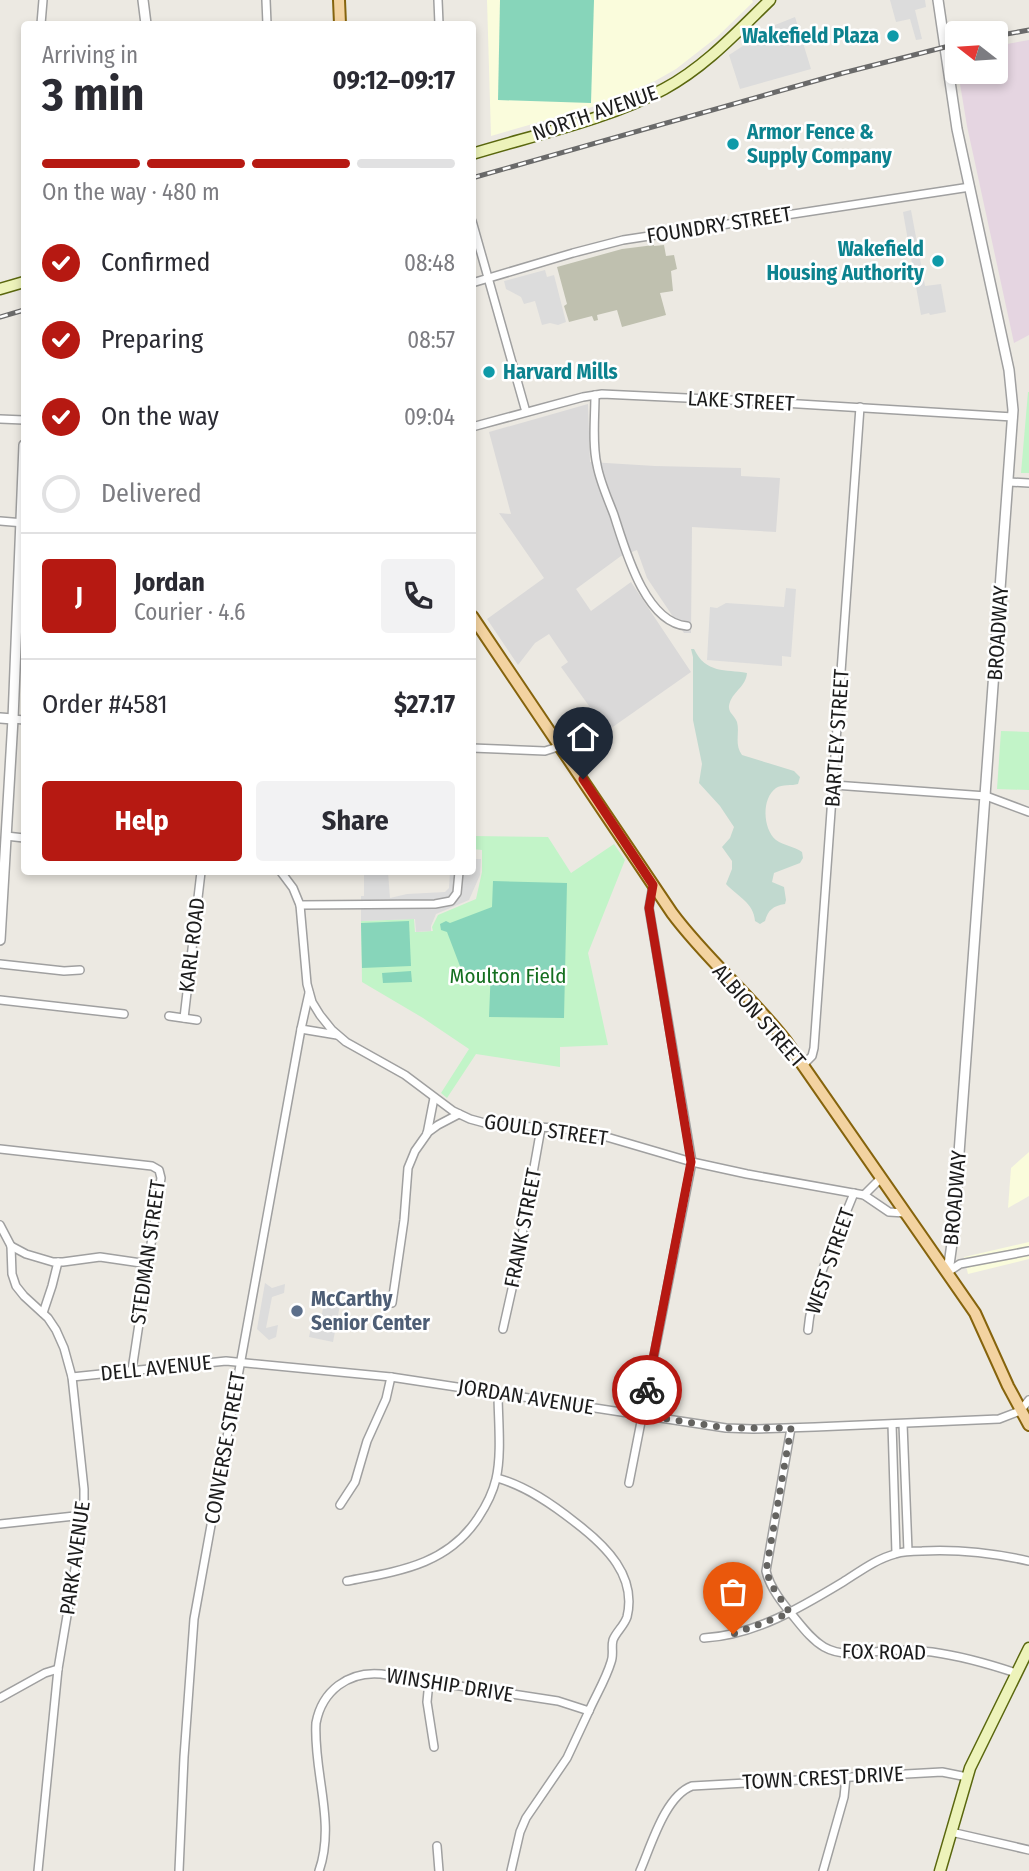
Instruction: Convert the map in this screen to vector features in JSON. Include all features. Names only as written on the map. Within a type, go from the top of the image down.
[{"type":"main road","points":[[339,0],[340,21]]},
{"type":"main road","name":"NORTH AVENUE","points":[[476,152],[616,110],[666,88],[714,54],[770,0]]},
{"type":"main road","points":[[0,289],[21,283]]},
{"type":"main road","name":"ALBION STREET","points":[[476,622],[690,938],[771,1022],[948,1272],[982,1326],[1020,1411],[1029,1425]]},
{"type":"main road","points":[[940,1871],[974,1759],[1029,1648]]},
{"type":"street","points":[[41,21],[43,0]]},
{"type":"street","points":[[143,0],[146,21]]},
{"type":"street","points":[[266,0],[267,21]]},
{"type":"street","points":[[438,0],[439,21]]},
{"type":"street","name":"BROADWAY","points":[[938,0],[952,99],[1009,370],[1013,417],[953,1236],[948,1272]]},
{"type":"street","name":"FOUNDRY STREET","points":[[476,282],[623,240],[970,187]]},
{"type":"street","points":[[476,234],[526,412]]},
{"type":"street","points":[[595,395],[596,464],[631,566],[640,586],[659,611],[667,619],[687,626]]},
{"type":"street","name":"LAKE STREET","points":[[476,426],[595,395],[1013,417]]},
{"type":"street","name":"BARTLEY STREET","points":[[803,1065],[814,1048],[860,407]]},
{"type":"street","points":[[0,419],[21,420]]},
{"type":"street","points":[[1009,482],[1029,483]]},
{"type":"street","points":[[0,521],[21,523]]},
{"type":"street","points":[[0,940],[4,830],[21,562]]},
{"type":"street","points":[[0,718],[21,720]]},
{"type":"street","points":[[476,748],[548,751],[561,746]]},
{"type":"street","points":[[834,785],[986,796],[1029,812]]},
{"type":"street","points":[[4,830],[21,837]]},
{"type":"street","name":"KARL ROAD","points":[[184,1018],[201,875]]},
{"type":"street","name":"GOULD STREET","points":[[283,875],[293,888],[300,905],[305,976],[309,993],[320,1015],[337,1035],[355,1048],[405,1074],[459,1114],[492,1125],[593,1133],[691,1162],[864,1195],[891,1213],[905,1213]]},
{"type":"street","points":[[300,905],[435,904],[451,901],[457,892],[459,875]]},
{"type":"street","points":[[629,1483],[691,1162],[649,908],[653,885]]},
{"type":"street","points":[[0,964],[80,970]]},
{"type":"street","name":"CONVERSE STREET","points":[[179,1871],[193,1631],[309,993]]},
{"type":"street","points":[[0,1000],[124,1014]]},
{"type":"street","name":"KARL ROAD","points":[[169,1016],[197,1020]]},
{"type":"street","points":[[301,1029],[337,1035]]},
{"type":"street","points":[[427,1134],[435,1098]]},
{"type":"street","points":[[392,1303],[404,1226],[408,1168],[415,1151],[427,1134],[459,1114]]},
{"type":"street","name":"FRANK STREET","points":[[503,1328],[541,1128]]},
{"type":"street","name":"STEDMAN STREET","points":[[0,1149],[152,1166],[161,1174],[132,1370]]},
{"type":"street","points":[[864,1195],[881,1178]]},
{"type":"street","name":"WEST STREET","points":[[808,1331],[821,1276],[855,1193]]},
{"type":"street","name":"PARK AVENUE","points":[[0,1225],[11,1246],[12,1274],[16,1286],[43,1313],[59,1337],[72,1377],[85,1489],[84,1515],[58,1669],[38,1871]]},
{"type":"street","points":[[11,1246],[26,1254],[58,1262],[100,1257],[148,1264]]},
{"type":"street","points":[[948,1272],[960,1264],[1029,1251]]},
{"type":"street","points":[[43,1313],[58,1262]]},
{"type":"street","name":"DELL AVENUE","points":[[72,1377],[223,1361],[240,1363]]},
{"type":"street","name":"JORDAN AVENUE","points":[[240,1363],[391,1377],[726,1428],[791,1428],[1000,1419],[1020,1411]]},
{"type":"street","points":[[340,1506],[355,1482],[370,1433],[386,1399],[391,1377]]},
{"type":"street","points":[[347,1581],[411,1567],[439,1556],[468,1531],[481,1513],[496,1478],[498,1392]]},
{"type":"street","points":[[1020,1411],[1029,1400]]},
{"type":"street","points":[[904,1423],[908,1551]]},
{"type":"street","points":[[892,1424],[896,1553]]},
{"type":"street","name":"FOX ROAD","points":[[791,1428],[766,1571],[772,1586],[790,1613],[809,1635],[823,1647],[845,1653],[900,1650],[932,1653],[977,1661],[1016,1672]]},
{"type":"street","points":[[496,1478],[511,1482],[538,1496],[574,1521],[604,1547],[623,1574],[628,1591],[627,1614],[622,1628],[613,1640],[612,1661],[567,1758],[526,1818],[511,1871]]},
{"type":"street","points":[[0,1524],[84,1515]]},
{"type":"street","points":[[704,1638],[733,1634],[790,1613],[896,1553],[962,1550],[1029,1561]]},
{"type":"street","points":[[0,1698],[45,1673],[58,1669]]},
{"type":"street","name":"WINSHIP DRIVE","points":[[319,1871],[325,1852],[326,1826],[316,1729],[319,1710],[325,1699],[349,1678],[362,1674],[381,1674],[558,1701],[589,1711]]},
{"type":"street","points":[[429,1681],[426,1702],[434,1747]]},
{"type":"street","name":"TOWN CREST DRIVE","points":[[640,1871],[666,1811],[681,1791],[692,1786],[942,1772],[967,1777]]},
{"type":"street","points":[[823,1871],[844,1797],[846,1777]]},
{"type":"street","points":[[951,1832],[1029,1850]]},
{"type":"street","points":[[437,1846],[439,1871]]},
{"type":"shaded area","points":[[487,0],[753,2],[717,37],[676,69],[655,81],[599,105],[491,136]]},
{"type":"shaded area","points":[[890,0],[925,0],[926,7],[915,10],[922,39],[916,40],[910,19],[896,22]]},
{"type":"shaded area","points":[[795,17],[811,69],[740,89],[729,55],[775,25]]},
{"type":"shaded area","points":[[1029,40],[1029,335],[1014,343],[960,84],[1008,84],[1008,44]]},
{"type":"shaded area","points":[[911,210],[925,286],[941,284],[946,312],[921,315],[903,212]]},
{"type":"shaded area","points":[[664,245],[666,256],[674,255],[677,269],[671,271],[673,291],[660,293],[666,315],[622,327],[617,310],[597,315],[598,320],[594,321],[592,316],[569,322],[557,267],[622,249]]},
{"type":"shaded area","points":[[545,270],[547,277],[554,275],[566,322],[558,325],[542,325],[535,301],[524,304],[521,297],[506,289],[504,281]]},
{"type":"shaded area","points":[[588,404],[590,462],[741,468],[741,476],[780,478],[776,532],[692,527],[691,633],[684,633],[647,578],[637,550],[621,556],[576,589],[591,611],[631,582],[691,672],[607,731],[561,667],[568,662],[549,634],[535,643],[518,665],[487,619],[544,578],[499,513],[511,514],[489,432]]},
{"type":"shaded area","points":[[786,588],[796,589],[791,657],[782,656],[782,666],[707,660],[710,607],[717,608],[726,603],[784,607]]},
{"type":"shaded area","points":[[691,649],[710,667],[747,673],[729,705],[737,722],[738,747],[742,755],[794,771],[800,777],[798,784],[776,788],[766,806],[766,822],[772,835],[779,842],[802,852],[803,858],[800,863],[774,873],[772,882],[784,887],[785,904],[772,909],[760,924],[755,921],[752,909],[726,884],[732,861],[722,847],[730,838],[734,827],[720,806],[699,783],[702,764],[693,720]]},
{"type":"shaded area","points":[[476,859],[481,859],[480,875],[469,900],[436,914],[431,931],[416,932],[415,919],[361,921],[364,875],[388,875],[390,898],[407,894],[445,892],[449,888],[450,875],[476,875]]},
{"type":"shaded area","points":[[1029,1152],[1029,1196],[1008,1208],[1011,1168]]},
{"type":"shaded area","points":[[1029,1242],[1029,1259],[968,1274],[964,1257]]},
{"type":"shaded area","points":[[265,1283],[272,1288],[285,1284],[284,1293],[272,1297],[266,1328],[278,1325],[276,1337],[269,1340],[257,1329]]},
{"type":"shaded area","points":[[324,1302],[340,1305],[333,1342],[309,1337],[314,1313],[322,1314]]},
{"type":"green space","points":[[500,0],[594,0],[591,103],[498,100]]},
{"type":"green space","points":[[1028,392],[1029,473],[1021,473]]},
{"type":"green space","points":[[1001,731],[1029,732],[1029,790],[997,789]]},
{"type":"green space","name":"Moulton Field","points":[[476,836],[548,837],[571,873],[614,844],[625,860],[588,953],[608,1045],[560,1047],[560,1067],[476,1054],[447,1098],[441,1093],[469,1049],[362,982],[361,921],[414,919],[415,932],[433,931],[432,927],[438,915],[476,899],[482,872],[482,850],[476,849]]},
{"type":"green space","points":[[493,881],[567,883],[564,1018],[489,1017],[491,967],[463,974],[447,932],[441,930],[440,924],[446,921],[450,923],[492,907]]},
{"type":"green space","points":[[409,921],[411,966],[362,968],[361,923]]},
{"type":"green space","points":[[411,971],[412,982],[383,983],[382,973]]},
{"type":"railway","points":[[1008,34],[1029,30]]},
{"type":"railway","points":[[476,177],[843,73],[945,47]]},
{"type":"railway","points":[[0,317],[21,311]]},
{"type":"way so far","points":[[647,1390],[642,1415],[726,1428],[791,1428],[766,1571],[772,1586],[790,1613],[733,1634]]},
{"type":"place","name":"Wakefield Plaza","points":[[893,36]]},
{"type":"place","name":"Armor Fence & Supply Company","points":[[733,144]]},
{"type":"place","name":"Wakefield Housing Authority","points":[[938,261]]},
{"type":"place","name":"Harvard Mills","points":[[489,372]]},
{"type":"place","name":"McCarthy Senior Center","points":[[297,1311]]},
{"type":"route","points":[[583,779],[653,885],[649,908],[691,1162],[647,1390]]}]
